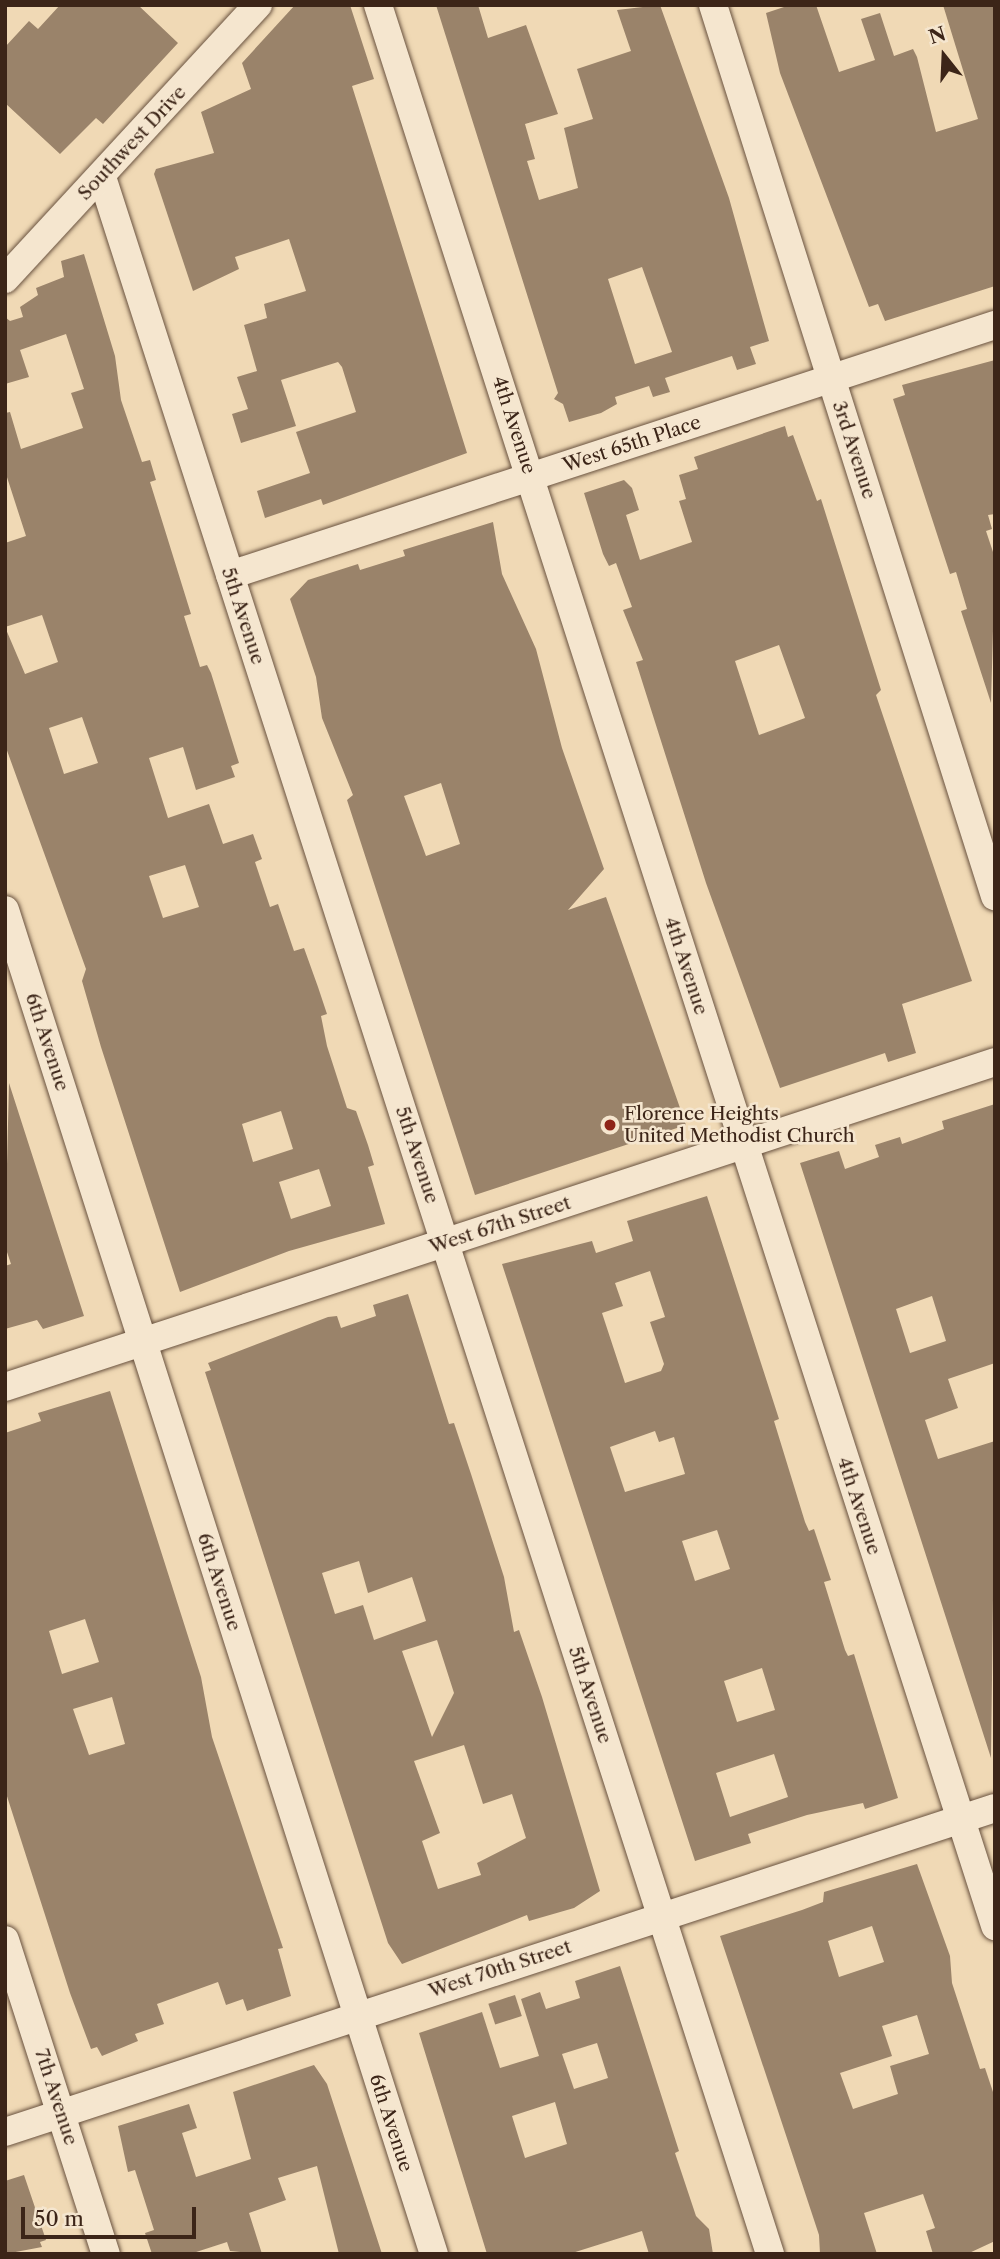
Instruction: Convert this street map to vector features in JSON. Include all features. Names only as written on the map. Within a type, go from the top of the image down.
[{"type":"street","name":"Southwest Drive","points":[[5,279],[258,5]]},
{"type":"street","name":"4th Avenue","points":[[378,5],[995,1926]]},
{"type":"street","name":"3rd Avenue","points":[[713,5],[995,896]]},
{"type":"street","name":"5th Avenue","points":[[102,177],[770,2254]]},
{"type":"street","name":"West 65th Place","points":[[230,575],[995,326]]},
{"type":"street","name":"6th Avenue","points":[[5,911],[434,2254]]},
{"type":"street","name":"West 67th Street","points":[[5,1387],[995,1062]]},
{"type":"street","name":"West 70th Street","points":[[5,2132],[995,1808]]},
{"type":"street","name":"7th Avenue","points":[[5,1940],[106,2254]]},
{"type":"building","points":[[60,5],[138,5],[178,43],[103,124],[96,118],[60,154],[5,103],[5,47],[29,21],[38,29]]},
{"type":"building","points":[[295,5],[350,5],[374,79],[352,86],[467,453],[323,505],[321,499],[265,518],[257,491],[310,473],[296,432],[356,412],[342,367],[338,362],[281,380],[296,426],[241,443],[232,414],[248,409],[237,377],[257,371],[244,325],[267,318],[264,304],[306,291],[289,239],[235,257],[239,269],[193,291],[154,174],[156,169],[214,153],[201,112],[251,89],[242,63]]},
{"type":"building","points":[[436,5],[478,5],[488,38],[526,25],[558,114],[525,124],[535,159],[527,161],[539,200],[578,188],[564,128],[593,119],[577,69],[631,51],[617,10],[660,5],[729,198],[769,341],[750,347],[756,364],[737,370],[732,356],[665,378],[670,392],[653,397],[649,386],[615,397],[617,404],[601,413],[569,422],[563,404],[554,399],[558,393]],"holes":[[[642,267],[672,352],[635,364],[608,279]]]},
{"type":"building","points":[[790,5],[816,5],[839,72],[875,60],[861,19],[880,13],[894,56],[913,49],[917,57],[936,132],[978,119],[943,5],[995,5],[995,286],[885,321],[878,304],[869,307],[780,73],[766,13]]},
{"type":"building","points":[[84,254],[115,356],[121,400],[142,462],[150,460],[156,480],[150,482],[191,614],[184,616],[200,667],[207,665],[211,673],[239,763],[231,766],[235,777],[196,790],[183,747],[149,758],[168,818],[209,804],[223,844],[253,834],[262,859],[255,862],[270,907],[278,904],[294,951],[304,948],[318,987],[327,1014],[321,1016],[327,1046],[347,1108],[356,1111],[368,1145],[374,1165],[368,1167],[385,1224],[289,1251],[180,1292],[101,1047],[82,981],[86,969],[5,745],[5,627],[5,543],[26,536],[5,471],[5,413],[10,412],[21,449],[83,428],[71,393],[84,389],[66,334],[20,350],[29,377],[5,384],[5,317],[10,321],[23,317],[20,307],[38,295],[36,288],[64,277],[61,261]],"holes":[[[42,615],[58,662],[25,674],[5,627]],[[82,717],[98,763],[64,774],[49,728]],[[185,865],[199,907],[163,918],[149,876]],[[281,1111],[293,1149],[253,1162],[242,1124]],[[319,1169],[331,1206],[291,1219],[279,1182]]]},
{"type":"building","points":[[995,360],[995,514],[988,515],[992,529],[986,531],[995,558],[991,703],[961,611],[967,609],[956,572],[950,574],[893,399],[905,395],[902,385]]},
{"type":"building","points":[[785,426],[788,437],[793,435],[817,501],[821,499],[881,690],[876,695],[972,981],[902,1004],[916,1053],[888,1062],[885,1053],[780,1088],[706,883],[636,662],[643,660],[623,610],[632,607],[616,563],[609,566],[603,554],[584,493],[624,480],[632,488],[639,510],[626,515],[640,560],[692,542],[679,501],[686,499],[679,475],[698,469],[694,457]],"holes":[[[779,645],[805,718],[759,735],[735,661]]]},
{"type":"building","points":[[493,522],[502,574],[536,649],[562,748],[604,869],[568,910],[606,897],[686,1125],[475,1195],[347,800],[353,795],[322,718],[316,677],[290,599],[308,580],[358,564],[360,570],[405,556],[403,550]],"holes":[[[441,783],[460,844],[426,856],[404,796]]]},
{"type":"building","points":[[9,1083],[84,1316],[43,1329],[37,1320],[5,1329],[5,1266],[11,1264],[5,1246]]},
{"type":"building","points":[[995,1104],[995,1363],[948,1379],[958,1408],[925,1420],[938,1459],[995,1441],[991,1758],[800,1163],[839,1151],[845,1169],[879,1157],[875,1145],[900,1137],[902,1144],[944,1129],[942,1121]],"holes":[[[932,1296],[946,1341],[910,1353],[896,1309]]]},
{"type":"building","points":[[707,1196],[779,1419],[774,1421],[805,1522],[809,1531],[814,1529],[831,1580],[824,1582],[845,1650],[848,1656],[854,1654],[898,1798],[865,1809],[863,1803],[807,1815],[748,1834],[751,1843],[695,1861],[502,1264],[592,1241],[596,1253],[633,1241],[627,1221]],"holes":[[[650,1271],[665,1317],[650,1322],[664,1364],[661,1371],[625,1383],[602,1313],[623,1306],[615,1283]],[[655,1431],[659,1442],[674,1437],[685,1474],[625,1492],[610,1447]],[[717,1530],[730,1569],[695,1581],[682,1541]],[[762,1668],[775,1710],[737,1722],[724,1681]],[[774,1754],[788,1797],[730,1817],[716,1773]]]},
{"type":"building","points":[[408,1294],[449,1424],[454,1423],[471,1474],[504,1577],[514,1632],[519,1630],[542,1697],[600,1891],[574,1908],[529,1921],[527,1915],[402,1964],[388,1943],[205,1372],[211,1370],[208,1363],[328,1317],[337,1316],[341,1328],[376,1316],[373,1305]],"holes":[[[359,1561],[368,1593],[412,1577],[426,1621],[374,1640],[363,1605],[335,1614],[322,1573]],[[437,1640],[454,1693],[432,1737],[402,1651]],[[464,1745],[483,1804],[512,1794],[526,1838],[477,1863],[481,1875],[438,1889],[422,1841],[440,1833],[414,1761]]]},
{"type":"building","points":[[110,1391],[201,1677],[212,1737],[283,1948],[278,1949],[291,1996],[247,2011],[243,1999],[226,2005],[218,1982],[157,2004],[164,2024],[135,2034],[138,2041],[102,2056],[97,2047],[91,2049],[70,1993],[5,1790],[5,1433],[41,1421],[38,1413]],"holes":[[[85,1619],[99,1662],[62,1674],[49,1631]],[[112,1697],[125,1744],[89,1755],[73,1709]]]},
{"type":"building","points":[[917,1864],[950,1956],[952,1983],[980,2069],[985,2068],[995,2098],[995,2241],[967,2254],[933,2254],[926,2231],[935,2228],[923,2194],[864,2213],[877,2254],[820,2254],[819,2235],[720,1936],[823,1902],[824,1892]],"holes":[[[872,1926],[884,1962],[839,1977],[828,1941]],[[917,2015],[929,2054],[890,2066],[898,2094],[853,2109],[840,2073],[892,2056],[882,2026]]]},
{"type":"building","points":[[620,1966],[679,2151],[675,2153],[696,2216],[709,2229],[713,2254],[649,2254],[642,2231],[569,2254],[487,2254],[419,2033],[482,2012],[500,2068],[539,2056],[521,1999],[540,1992],[546,2009],[580,1998],[575,1981]],"holes":[[[597,2043],[608,2078],[574,2089],[562,2054]],[[555,2102],[567,2144],[525,2158],[512,2116]]]},
{"type":"building","points":[[515,1995],[522,2016],[495,2025],[488,2004]]},
{"type":"building","points":[[314,2065],[327,2084],[382,2254],[339,2254],[317,2166],[278,2178],[286,2200],[249,2213],[262,2254],[230,2251],[227,2242],[190,2254],[152,2254],[145,2233],[154,2230],[135,2170],[128,2172],[118,2126],[189,2104],[197,2128],[182,2133],[196,2177],[251,2159],[233,2092]]},
{"type":"building","points":[[24,2175],[46,2240],[40,2242],[42,2247],[5,2254],[5,2181]]},
{"type":"place","name":"Florence Heights United Methodist Church","points":[[610,1125]]}]
